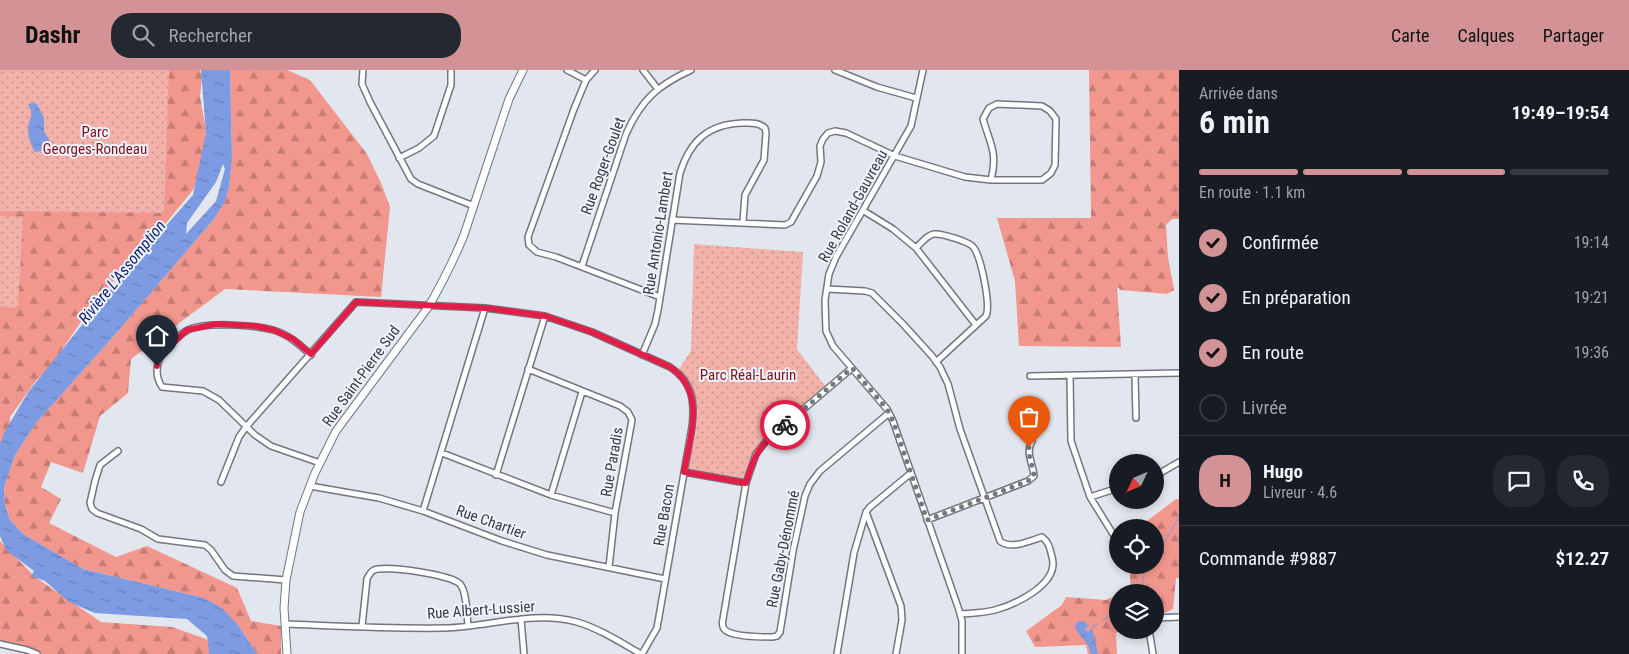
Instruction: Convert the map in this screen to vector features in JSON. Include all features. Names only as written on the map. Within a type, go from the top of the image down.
[{"type":"street","points":[[363,70],[362,84],[370,102],[412,179],[418,184],[474,206]]},
{"type":"street","points":[[399,158],[419,148],[434,136],[451,85],[451,70]]},
{"type":"street","name":"Rue Saint-Pierre Sud","points":[[287,654],[284,608],[286,580],[300,512],[310,486],[320,463],[342,423],[429,306],[455,257],[509,99],[523,70]]},
{"type":"street","points":[[568,70],[586,80]]},
{"type":"street","points":[[595,70],[586,80],[574,109],[528,237],[529,245],[537,252],[582,266],[660,297]]},
{"type":"street","points":[[643,70],[657,88]]},
{"type":"street","name":"Rue Roger-Goulet","points":[[582,266],[626,134],[636,114],[657,88],[674,77],[691,70]]},
{"type":"street","points":[[835,70],[878,87],[916,98]]},
{"type":"street","name":"Rue Roland-Gauvreau","points":[[923,70],[911,126],[836,258],[829,274],[826,300],[826,331],[833,346],[889,413],[893,421],[960,614],[962,621],[962,654]]},
{"type":"street","points":[[672,220],[785,225],[794,220],[817,176],[821,162],[820,146],[823,139],[831,132],[840,131],[895,156],[965,177],[991,180],[1042,180],[1051,174],[1055,165],[1056,119],[1050,111],[1042,106],[997,104],[989,108],[983,119],[994,149],[994,169],[991,180]]},
{"type":"street","name":"Rue Antonio-Lambert","points":[[642,354],[655,324],[680,173],[684,160],[697,140],[707,132],[719,126],[753,123],[765,128],[764,160],[745,194],[743,222]]},
{"type":"street","points":[[864,211],[894,229],[916,248],[976,325]]},
{"type":"street","points":[[916,248],[926,238],[935,234],[966,242],[973,246],[983,274],[989,308],[986,316],[936,362]]},
{"type":"street","points":[[827,289],[872,293],[902,323],[940,367],[948,384],[960,429],[1000,541],[1005,546],[1042,537],[1047,541],[1053,560],[1053,570],[1044,582],[1025,598],[994,610],[960,614]]},
{"type":"street","name":"Rue Bacon","points":[[311,354],[356,302],[485,308],[545,316],[592,332],[670,367],[677,372],[685,380],[693,398],[694,414],[657,628],[642,654]]},
{"type":"street","points":[[423,511],[442,454],[485,308]]},
{"type":"street","points":[[496,475],[545,316]]},
{"type":"street","points":[[220,482],[239,437],[246,427],[311,354],[293,339],[274,330],[255,326],[216,324],[187,330],[159,356],[157,366],[158,382],[162,387],[203,391],[219,400],[246,427],[271,446],[320,463]]},
{"type":"street","points":[[684,472],[746,483],[752,461],[761,446],[852,368]]},
{"type":"street","name":"Rue Paradis","points":[[528,369],[620,406],[628,412],[632,420],[609,567]]},
{"type":"street","points":[[1030,376],[1179,373]]},
{"type":"street","points":[[1135,375],[1136,418]]},
{"type":"street","points":[[1070,376],[1071,441],[1090,497],[1109,528]]},
{"type":"street","points":[[551,494],[582,392]]},
{"type":"street","name":"Rue Gaby-Dénommé","points":[[746,483],[722,625],[726,631],[738,635],[772,637],[777,636],[780,632],[793,551],[805,496],[810,484],[820,471],[889,413]]},
{"type":"street","points":[[927,520],[1028,481],[1034,476],[1034,468],[1028,453],[1032,441]]},
{"type":"street","points":[[118,451],[100,465],[94,481],[90,504],[97,513],[141,529],[158,539],[205,545],[211,550],[225,570],[234,576],[286,580]]},
{"type":"street","points":[[442,454],[551,494],[616,513]]},
{"type":"street","points":[[1164,471],[1179,462]]},
{"type":"street","points":[[837,654],[854,552],[866,512],[911,473]]},
{"type":"street","name":"Rue Chartier","points":[[310,486],[379,498],[423,511],[502,541],[547,555],[665,580]]},
{"type":"street","points":[[1090,497],[1109,491]]},
{"type":"street","points":[[866,512],[901,606],[902,620],[896,654]]},
{"type":"street","points":[[362,626],[367,579],[371,572],[384,569],[440,575],[454,580],[462,586],[464,591],[468,626]]},
{"type":"street","points":[[1164,618],[1179,617]]},
{"type":"street","name":"Rue Albert-Lussier","points":[[285,624],[446,628],[521,619],[549,618],[575,622],[603,633],[642,654]]},
{"type":"street","points":[[521,619],[524,654]]},
{"type":"street","points":[[1150,639],[1153,654]]},
{"type":"street","points":[[0,644],[36,654]]},
{"type":"green space","points":[[0,70],[200,70],[202,78],[200,97],[206,129],[202,169],[193,190],[152,240],[112,283],[83,319],[52,364],[35,382],[10,417],[10,427],[0,450]]},
{"type":"green space","name":"Parc Georges-Rondeau","points":[[0,70],[169,70],[164,213],[0,211]]},
{"type":"green space","points":[[230,70],[287,70],[310,80],[367,154],[390,207],[381,297],[225,289],[131,359],[128,393],[100,416],[83,473],[51,462],[41,487],[61,499],[49,523],[116,557],[147,546],[237,588],[251,621],[281,626],[281,654],[257,654],[238,625],[204,598],[83,569],[23,534],[10,520],[5,505],[4,487],[15,455],[36,423],[214,219],[224,203],[229,188],[232,159]]},
{"type":"green space","points":[[1089,70],[1179,70],[1179,219],[1172,219],[1166,225],[1168,257],[1174,290],[1167,294],[1121,290],[1117,287],[1121,347],[1019,346],[1015,281],[997,218],[1091,218]]},
{"type":"green space","points":[[0,216],[23,217],[18,308],[0,306]]},
{"type":"green space","name":"Parc Réal-Laurin","points":[[694,244],[803,252],[797,349],[825,386],[758,445],[748,464],[744,479],[688,469],[696,429],[697,405],[694,392],[679,369],[691,351]]},
{"type":"green space","points":[[1176,499],[1179,499],[1179,578],[1176,578],[1173,609],[1164,613],[1164,584],[1131,584],[1130,574],[1164,574],[1164,519],[1150,519]]},
{"type":"green space","points":[[0,541],[35,577],[101,622],[172,627],[206,639],[216,648],[217,654],[36,654],[4,646],[0,648]]},
{"type":"green space","points":[[1066,597],[1109,599],[1109,639],[1116,639],[1117,654],[1088,654],[1086,645],[1035,647],[1026,631],[1062,605]]},
{"type":"water","points":[[201,70],[230,70],[232,159],[229,188],[224,203],[214,219],[36,423],[15,455],[4,487],[5,505],[10,520],[23,534],[83,569],[204,598],[222,608],[238,625],[257,654],[209,654],[207,636],[187,619],[95,613],[69,602],[45,581],[31,576],[34,571],[6,550],[0,536],[0,444],[5,431],[29,391],[114,285],[193,195],[206,133]],"holes":[[[223,164],[225,169],[216,201],[186,234],[187,223],[216,182]]]},
{"type":"water","points":[[28,104],[37,104],[44,118],[44,131],[50,142],[46,150],[35,152],[30,141],[28,128],[31,114]]},
{"type":"water","points":[[1084,621],[1089,626],[1084,629],[1088,632],[1092,628],[1098,654],[1091,654],[1075,627],[1077,622]]},
{"type":"waterway","points":[[1164,543],[1179,517]]},
{"type":"waterway","points":[[1143,584],[1144,574]]},
{"type":"waterway","points":[[1103,620],[1109,617]]},
{"type":"waterway","points":[[1092,628],[1097,624]]},
{"type":"way so far","points":[[785,425],[852,368],[887,409],[893,421],[927,520],[1028,481],[1034,476],[1034,468],[1028,453],[1029,447]]},
{"type":"route","points":[[157,366],[159,356],[187,330],[216,324],[255,326],[274,330],[293,339],[311,354],[356,302],[485,308],[545,316],[592,332],[670,367],[677,372],[685,380],[693,398],[694,414],[684,472],[746,483],[752,461],[761,446],[785,425]]},
{"type":"water label","name":"Rivière L'Assomption","points":[[122,272]]}]
